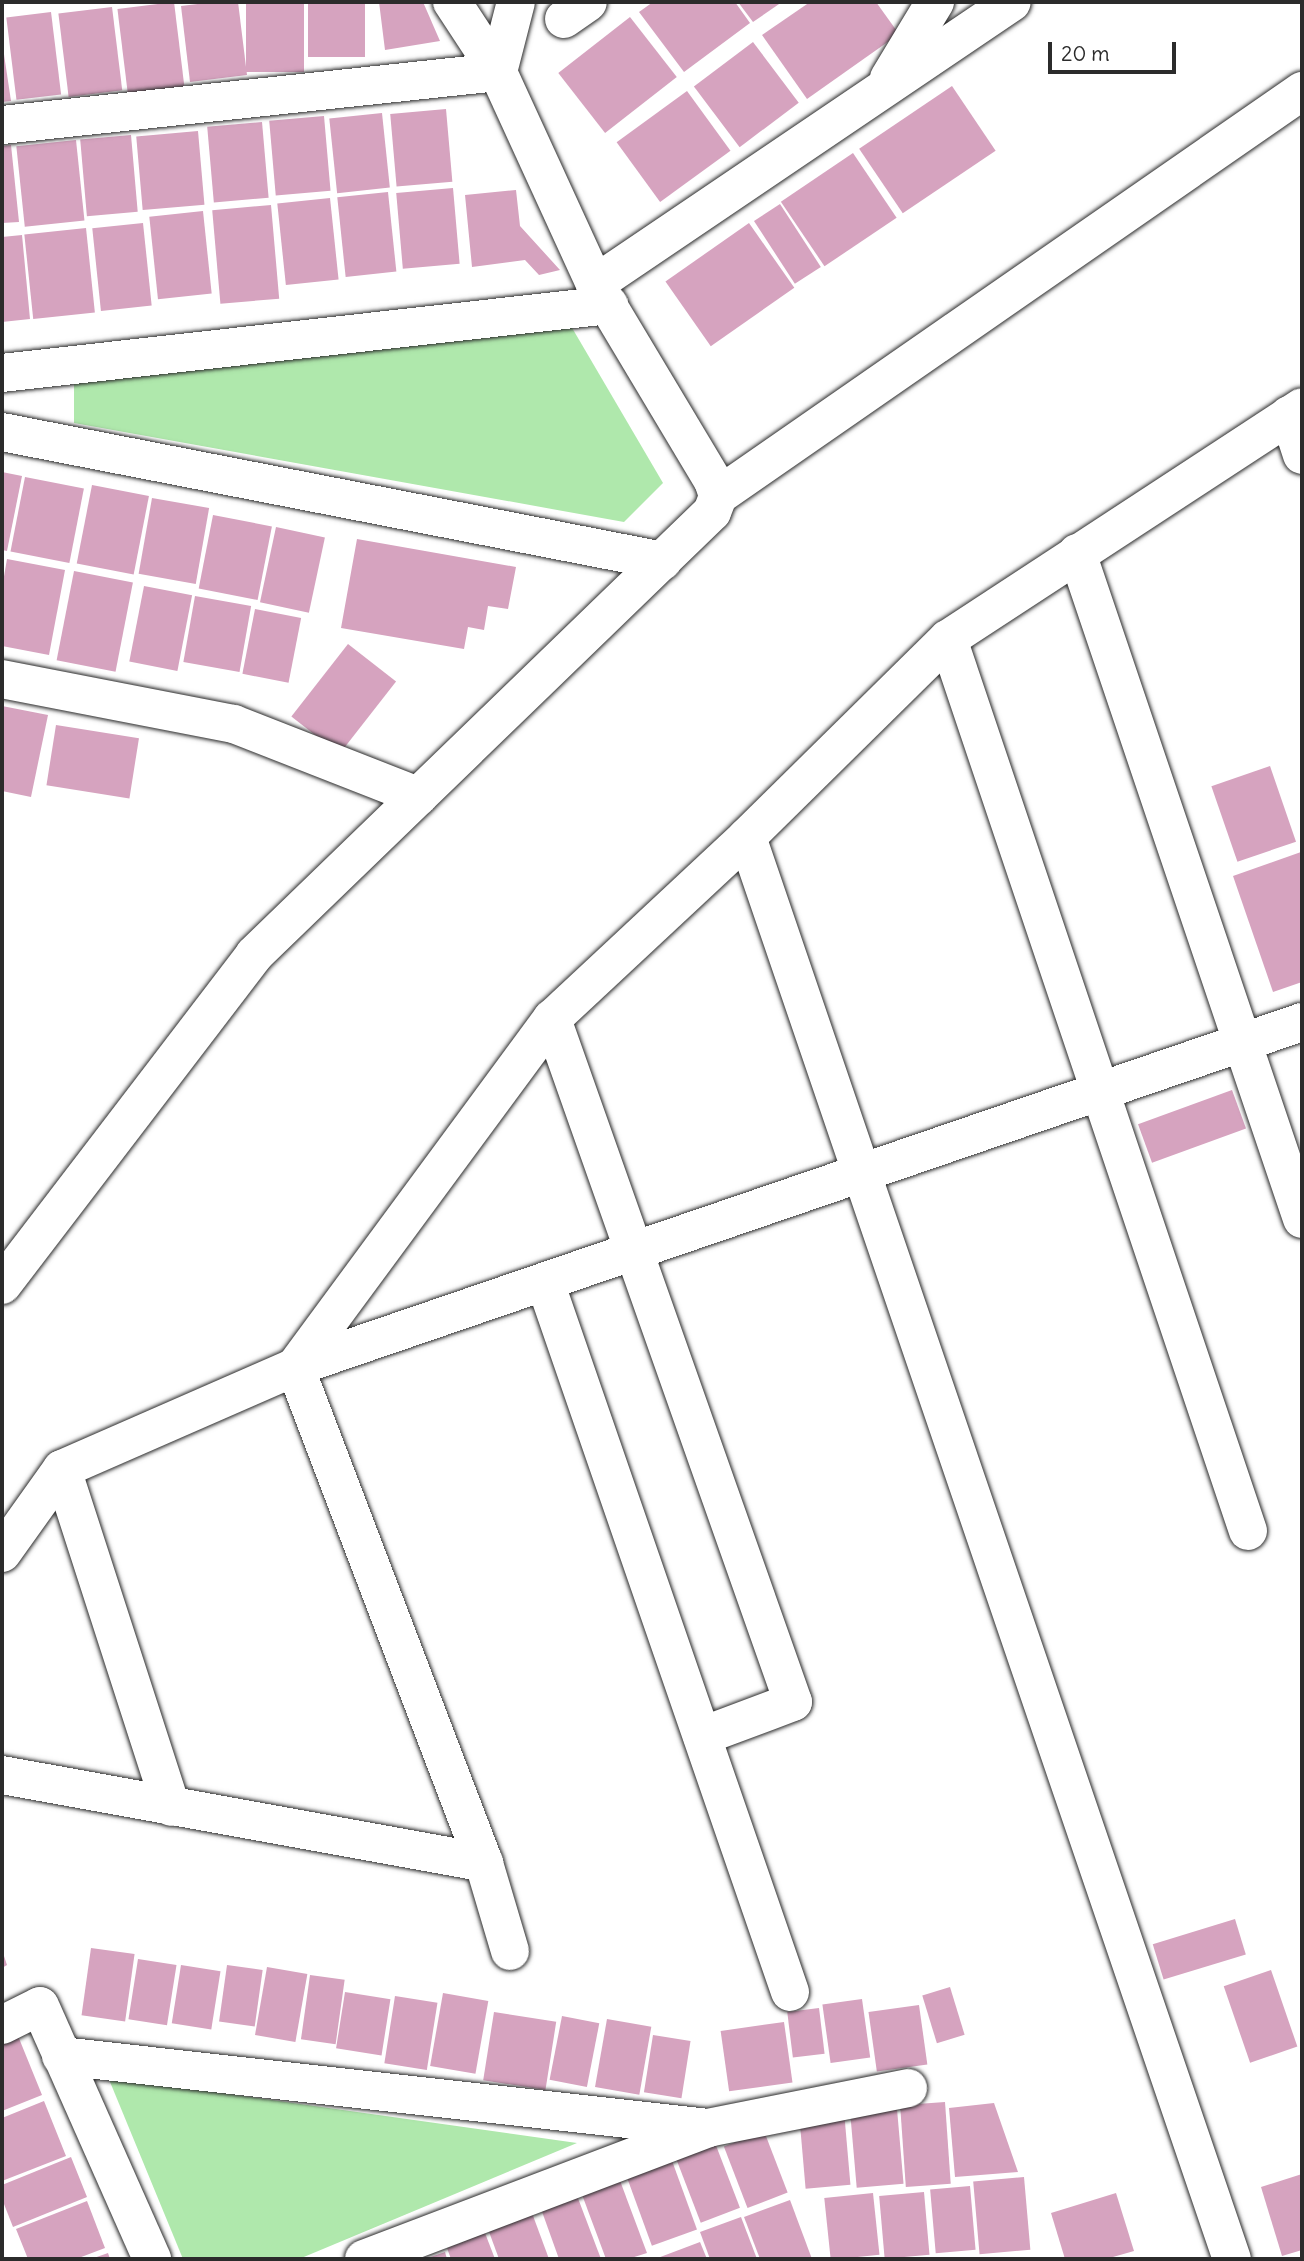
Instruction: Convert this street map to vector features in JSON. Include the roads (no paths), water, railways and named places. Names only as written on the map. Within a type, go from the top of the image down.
[{"type":"street","points":[[452,2],[498,72],[602,295],[718,496]]},
{"type":"street","points":[[498,72],[516,2]]},
{"type":"street","points":[[884,86],[935,2]]},
{"type":"street","points":[[2,373],[602,295],[884,86],[1012,2]]},
{"type":"street","points":[[2,125],[498,72]]},
{"type":"street","points":[[2,1285],[254,955],[663,561],[712,512],[718,496],[1302,91]]},
{"type":"street","points":[[295,1367],[552,1019],[747,837],[948,639],[1296,411],[1302,455]]},
{"type":"street","points":[[2,432],[663,561]]},
{"type":"street","points":[[1077,553],[1302,1219]]},
{"type":"street","points":[[948,639],[1248,1531]]},
{"type":"street","points":[[2,679],[234,724],[418,796]]},
{"type":"street","points":[[747,837],[864,1170],[1232,2259]]},
{"type":"street","points":[[552,1019],[793,1702],[702,1736]]},
{"type":"street","points":[[2,1553],[62,1469],[295,1367],[1302,1022]]},
{"type":"street","points":[[545,1282],[790,1992]]},
{"type":"street","points":[[295,1367],[484,1863],[510,1951]]},
{"type":"street","points":[[62,1469],[172,1807]]},
{"type":"street","points":[[2,1774],[484,1863]]},
{"type":"street","points":[[2,2025],[40,2006],[152,2259]]},
{"type":"street","points":[[61,2056],[708,2128]]},
{"type":"street","points":[[364,2259],[708,2128],[908,2088]]}]
